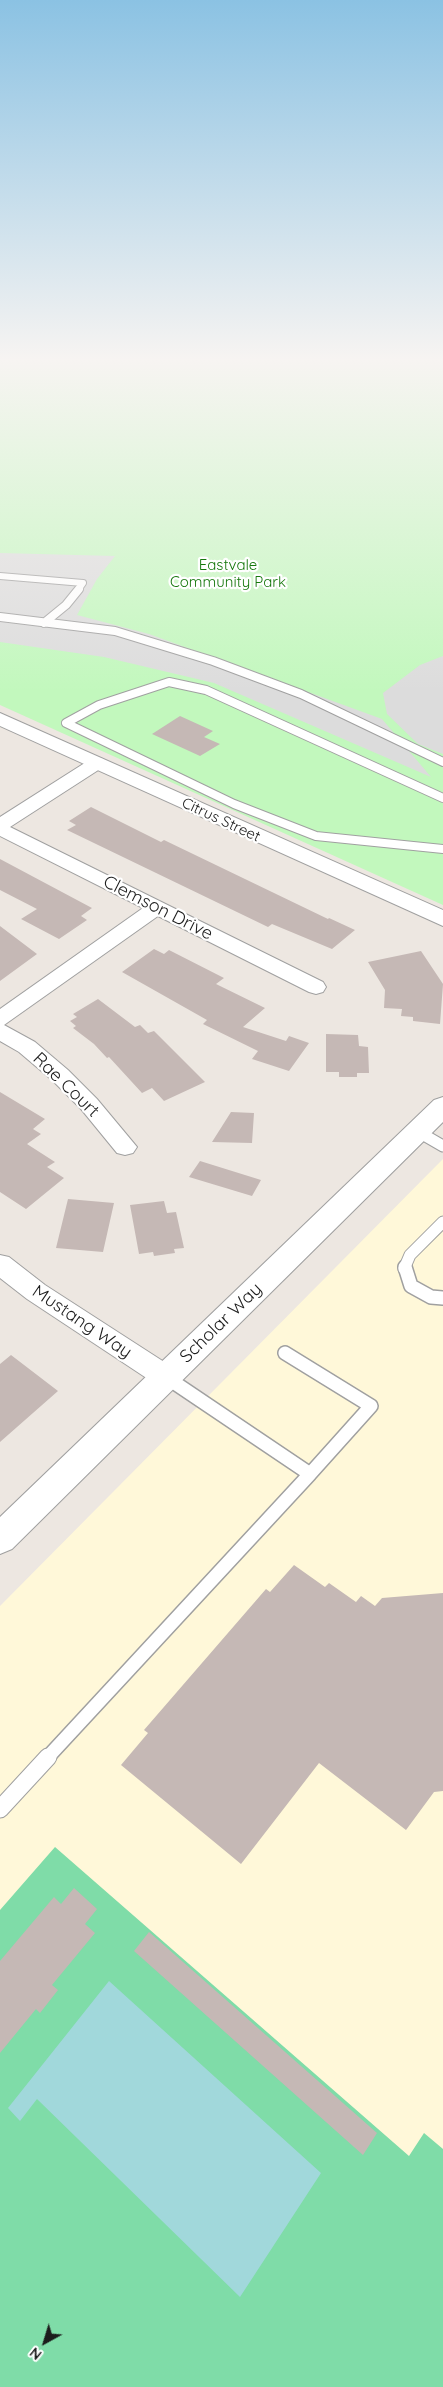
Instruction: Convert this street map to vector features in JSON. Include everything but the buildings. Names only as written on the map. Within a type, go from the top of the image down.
[{"type":"street","name":"Citrus Street","points":[[0,719],[443,919]]},
{"type":"street","points":[[0,825],[96,763]]},
{"type":"street","name":"Clemson Drive","points":[[0,829],[316,988]]},
{"type":"street","points":[[0,1019],[156,908]]},
{"type":"street","name":"Rae Court","points":[[0,1031],[27,1047],[60,1075],[89,1104],[125,1147]]},
{"type":"street","name":"Scholar Way","points":[[0,1539],[443,1106]]},
{"type":"street","name":"Mustang Way","points":[[3,1272],[166,1377]]},
{"type":"lane","points":[[0,576],[83,583],[66,605],[44,622]]},
{"type":"lane","points":[[0,617],[115,631],[213,662],[301,694],[443,762]]},
{"type":"lane","points":[[443,798],[206,690],[169,682],[135,692],[99,706],[66,723],[234,804],[316,836],[443,848]]},
{"type":"lane","points":[[417,1131],[443,1146]]},
{"type":"lane","points":[[443,1222],[410,1256],[404,1269],[411,1286],[431,1297],[443,1298]]},
{"type":"lane","points":[[0,1809],[371,1406],[285,1353]]},
{"type":"lane","points":[[166,1377],[310,1474]]},
{"type":"shaded area","points":[[0,553],[115,556],[97,579],[77,615],[149,634],[382,719],[431,777],[214,683],[104,657],[0,642]]},
{"type":"shaded area","points":[[443,656],[443,754],[418,744],[387,714],[383,693],[420,665]]},
{"type":"shaded area","points":[[443,1159],[443,2387],[0,2387],[0,1606]]},
{"type":"green space","name":"Eastvale Community Park","points":[[0,469],[443,469],[443,905],[0,705]]},
{"type":"green space","points":[[55,1847],[409,2156],[424,2133],[443,2149],[443,2387],[0,2387],[0,1910]]},
{"type":"water","points":[[109,1981],[321,2173],[240,2297],[37,2099],[20,2121],[8,2108]]}]
